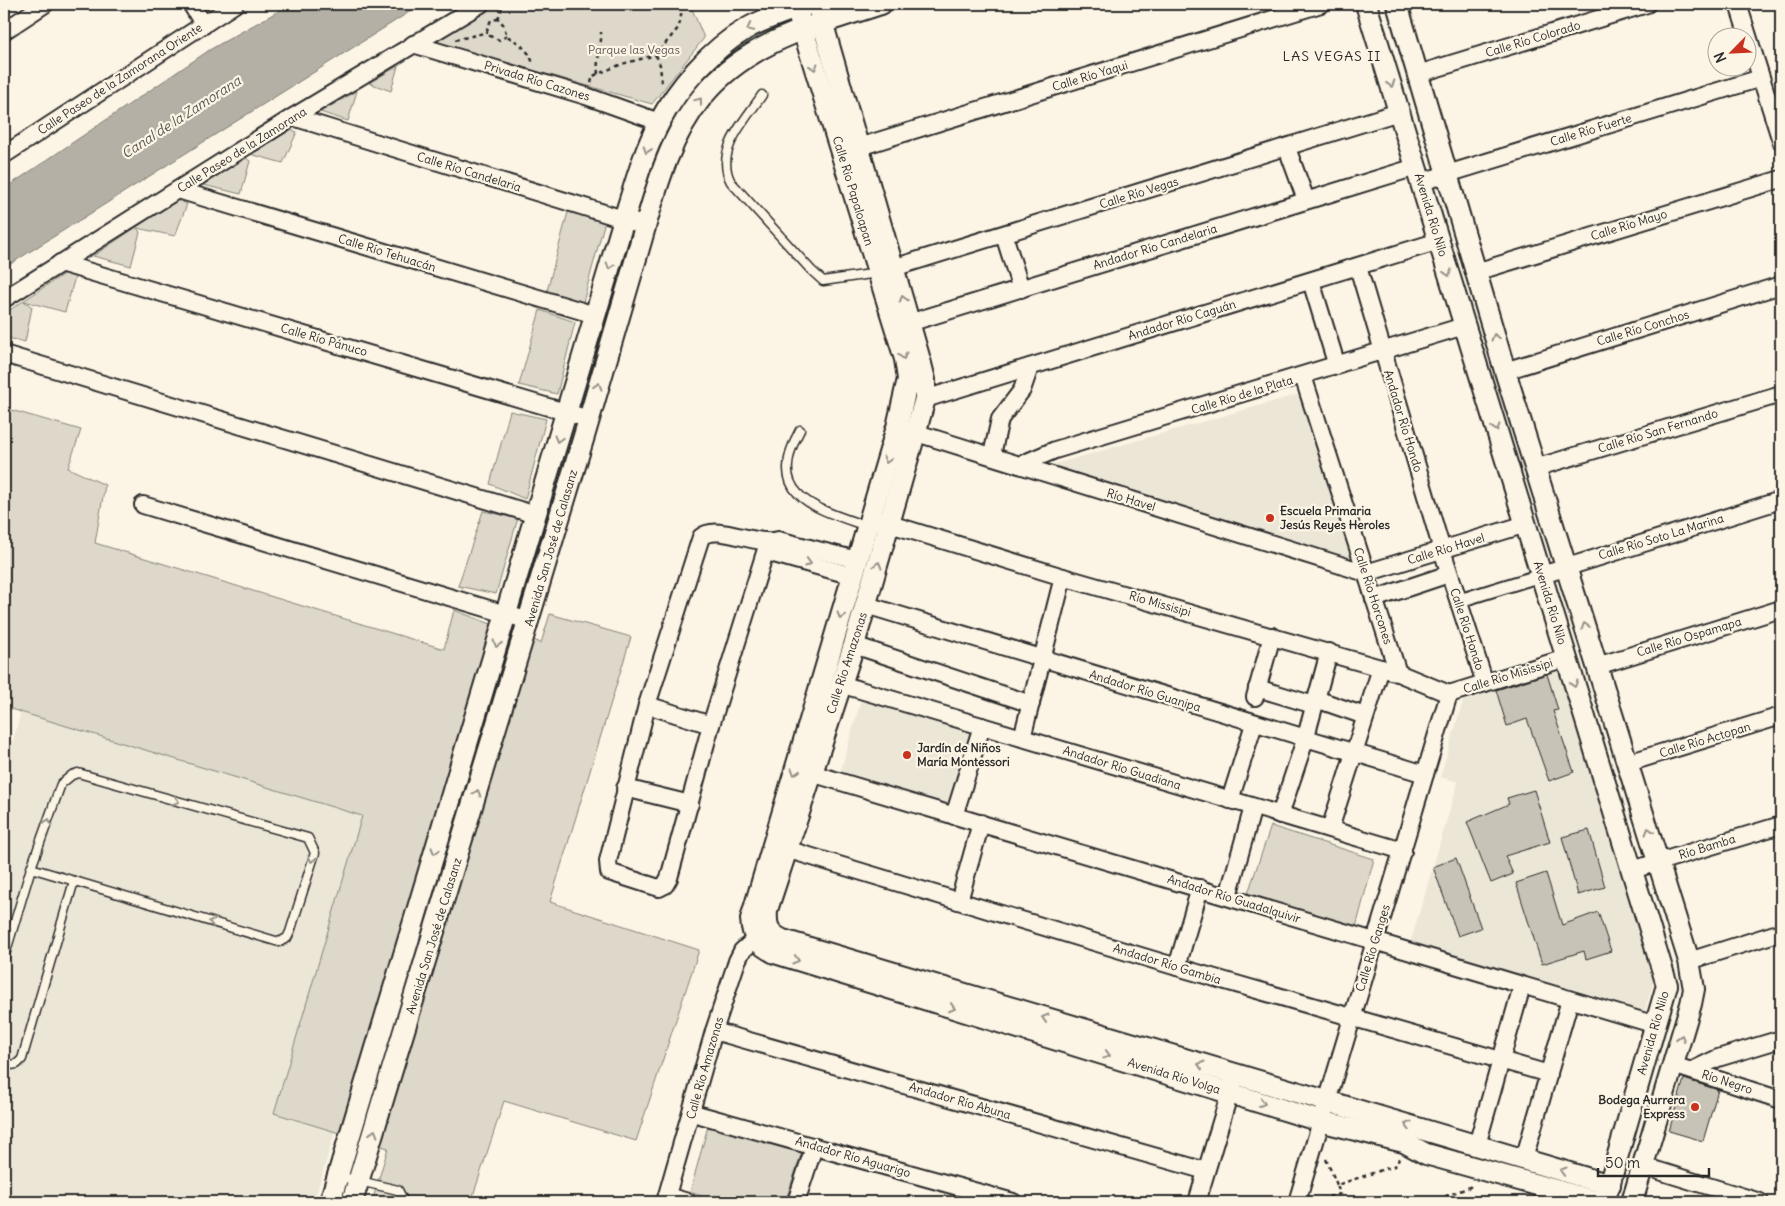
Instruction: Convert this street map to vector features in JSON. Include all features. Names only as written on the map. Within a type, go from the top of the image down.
[{"type":"street","points":[[4,31],[44,4]]},
{"type":"street","points":[[191,4],[204,24]]},
{"type":"street","name":"Calle Paseo de la Zamorana Oriente","points":[[4,155],[235,4]]},
{"type":"street","name":"Calle Paseo de la Zamorana","points":[[4,299],[293,118],[481,4]]},
{"type":"street","name":"Avenida San José de Calasanz","points":[[352,1202],[529,621],[646,226],[674,140],[702,97],[742,58],[763,46],[802,29],[820,13],[882,4]]},
{"type":"street","name":"Calle Río Yaqui","points":[[859,147],[1321,4]]},
{"type":"street","name":"Avenida Río Nilo","points":[[1366,4],[1667,985],[1607,1193]]},
{"type":"street","name":"Avenida Río Nilo","points":[[1397,4],[1505,371],[1689,961],[1694,988],[1632,1202]]},
{"type":"street","name":"Calle Río Colorado","points":[[1418,74],[1647,4]]},
{"type":"street","points":[[1738,4],[1781,141]]},
{"type":"street","name":"Avenida San José de Calasanz","points":[[330,1202],[624,219],[659,122],[682,89],[720,47],[748,28],[801,5]]},
{"type":"street","name":"Calle Río Papaloapan","points":[[801,5],[802,29],[886,270],[919,386]]},
{"type":"street","name":"Calle Río Papaloapan","points":[[820,13],[859,147],[886,270]]},
{"type":"street","name":"Privada Río Cazones","points":[[413,44],[586,96],[659,122]]},
{"type":"street","name":"Calle Río Fuerte","points":[[1418,174],[1447,174],[1762,78]]},
{"type":"street","name":"Calle Río Vegas","points":[[886,270],[1399,112]]},
{"type":"street","name":"Calle Río Candelaria","points":[[293,118],[646,226]]},
{"type":"street","points":[[1287,148],[1306,200]]},
{"type":"street","name":"Andador Río Candelaria","points":[[902,325],[1306,200],[1418,174]]},
{"type":"street","name":"Calle Río Mayo","points":[[1476,272],[1781,179]]},
{"type":"street","name":"Calle Río Tehuacán","points":[[178,190],[595,315]]},
{"type":"street","points":[[1004,235],[1021,288]]},
{"type":"street","name":"Andador Río Caguán","points":[[919,386],[1030,367],[1439,241]]},
{"type":"street","name":"Calle Río Pánuco","points":[[60,263],[589,419]]},
{"type":"street","name":"Andador Río Hondo","points":[[1358,267],[1449,574]]},
{"type":"street","points":[[1311,281],[1337,366]]},
{"type":"street","name":"Calle Río Conchos","points":[[1505,371],[1781,285]]},
{"type":"street","name":"Calle Río de la Plata","points":[[1020,465],[1055,450],[1464,326]]},
{"type":"street","points":[[4,354],[536,515]]},
{"type":"street","points":[[992,455],[1000,419],[1022,390],[1030,367]]},
{"type":"street","name":"Calle Río Horcones","points":[[1303,376],[1398,673]]},
{"type":"street","name":"Calle Río Amazonas","points":[[666,1199],[714,1031],[740,956],[761,933],[786,849],[812,773],[824,706],[855,568],[897,428],[919,386]]},
{"type":"street","name":"Calle Río Amazonas","points":[[761,933],[751,919],[824,706],[840,684],[854,645],[917,432],[919,386]]},
{"type":"street","name":"Calle Río San Fernando","points":[[1535,468],[1781,394]]},
{"type":"street","name":"Río Havel","points":[[897,428],[917,432],[992,455],[1366,573]]},
{"type":"street","name":"Calle Río Soto La Marina","points":[[1542,575],[1781,500]]},
{"type":"street","points":[[143,505],[529,621]]},
{"type":"street","name":"Río Missisipi","points":[[869,522],[890,523],[1064,576],[1329,652],[1398,673],[1449,694]]},
{"type":"street","name":"Calle Río Havel","points":[[1366,573],[1526,524]]},
{"type":"street","points":[[768,543],[711,725],[669,878],[665,885],[659,888],[625,879],[610,872],[607,867],[647,705],[701,537],[711,532],[768,543],[778,540],[855,568]]},
{"type":"street","points":[[1374,599],[1449,574]]},
{"type":"street","name":"Calle Río Hondo","points":[[1449,574],[1485,683]]},
{"type":"street","points":[[1458,601],[1542,575]]},
{"type":"street","points":[[1022,738],[1064,576]]},
{"type":"street","name":"Andador Río Guanipa","points":[[866,605],[1305,740],[1425,774]]},
{"type":"street","name":"Calle Río Ospamapa","points":[[1597,666],[1781,609]]},
{"type":"street","points":[[1272,636],[1256,692],[1315,702],[1365,716]]},
{"type":"street","points":[[854,645],[1031,704]]},
{"type":"street","points":[[1280,815],[1305,740],[1329,652]]},
{"type":"street","name":"Calle Río Misissipi","points":[[1449,694],[1566,658]]},
{"type":"street","points":[[1330,829],[1381,668]]},
{"type":"street","name":"Andador Río Guadiana","points":[[840,684],[1403,851]]},
{"type":"street","name":"Calle Río Ganges","points":[[1297,1202],[1449,694]]},
{"type":"street","points":[[647,705],[711,725]]},
{"type":"street","name":"Calle Río Actopan","points":[[1628,763],[1781,716]]},
{"type":"street","points":[[1230,800],[1254,724]]},
{"type":"street","points":[[954,816],[982,726]]},
{"type":"street","name":"Andador Río Guadalquivir","points":[[812,773],[1228,896],[1374,943],[1656,1025]]},
{"type":"street","points":[[625,788],[690,804]]},
{"type":"street","points":[[1228,896],[1253,807]]},
{"type":"street","points":[[446,816],[468,822]]},
{"type":"street","points":[[959,901],[981,824]]},
{"type":"street","name":"Río Bamba","points":[[1632,870],[1781,824]]},
{"type":"street","name":"Andador Río Gambia","points":[[786,849],[1177,967],[1549,1074]]},
{"type":"street","points":[[1177,967],[1200,888]]},
{"type":"street","points":[[1689,961],[1781,932]]},
{"type":"street","name":"Avenida Río Volga","points":[[761,933],[1232,1084],[1320,1121],[1404,1142],[1426,1154],[1598,1202]]},
{"type":"street","points":[[1477,1145],[1522,986]]},
{"type":"street","points":[[1524,1159],[1570,1000]]},
{"type":"street","name":"Andador Río Abuna","points":[[714,1031],[1206,1171]]},
{"type":"street","points":[[1693,1070],[1718,1058],[1781,1039]]},
{"type":"street","name":"Río Negro","points":[[1673,1065],[1781,1100]]},
{"type":"street","points":[[1197,1202],[1232,1084]]},
{"type":"street","name":"Avenida Río Volga","points":[[1232,1084],[1327,1101],[1524,1159],[1607,1193]]},
{"type":"street","name":"Andador Río Aguarigo","points":[[692,1113],[1003,1201]]},
{"type":"street","points":[[796,1202],[814,1146]]},
{"type":"street","points":[[1643,1166],[1760,1202]]},
{"type":"street","points":[[666,1199],[688,1202]]},
{"type":"lane","points":[[762,95],[726,150],[726,172],[731,182],[824,281],[886,270]]},
{"type":"lane","points":[[800,430],[788,453],[786,471],[793,488],[807,502],[827,513],[869,522]]},
{"type":"lane","points":[[4,958],[31,868],[61,784],[72,775],[78,773],[308,838],[315,854],[290,932],[287,938],[279,942],[31,868]]},
{"type":"lane","points":[[4,1066],[17,1064],[22,1059],[74,881]]},
{"type":"lane","points":[[338,1176],[398,1190],[404,1202]]},
{"type":"path","points":[[498,19],[503,4]]},
{"type":"path","points":[[586,96],[594,76],[656,55],[678,27],[683,4]]},
{"type":"path","points":[[498,19],[491,20],[487,29],[490,36],[499,40],[507,36]]},
{"type":"path","points":[[498,19],[503,24],[507,36],[520,44],[529,54],[534,66],[534,81]]},
{"type":"path","points":[[452,40],[488,32]]},
{"type":"path","points":[[598,74],[601,32]]},
{"type":"path","points":[[1337,1185],[1397,1166],[1404,1142]]},
{"type":"path","points":[[1309,1202],[1340,1194],[1323,1152],[1312,1149]]},
{"type":"path","points":[[1430,1202],[1470,1187],[1477,1168]]},
{"type":"path","points":[[1447,1195],[1449,1202]]},
{"type":"shaded area","name":"Escuela Primaria Jesús Reyes Heroles","points":[[1303,393],[1357,568],[1041,468]]},
{"type":"shaded area","points":[[1557,665],[1654,980],[1644,1014],[1410,944],[1458,782],[1440,777],[1465,695]]},
{"type":"shaded area","name":"Jardín de Niños María Montessori","points":[[861,700],[975,733],[953,810],[839,777]]},
{"type":"shaded area","points":[[21,712],[363,816],[274,1113],[335,1131],[314,1202],[4,1202],[4,772]]},
{"type":"green space","name":"Parque las Vegas","points":[[494,4],[690,4],[704,38],[652,104],[433,42]]},
{"type":"green space","points":[[398,66],[391,91],[369,83]]},
{"type":"green space","points":[[357,91],[348,121],[320,112]]},
{"type":"green space","points":[[289,129],[297,132],[283,163],[250,154]]},
{"type":"green space","points":[[245,157],[250,161],[241,194],[203,185]]},
{"type":"green space","points":[[177,200],[187,204],[175,236],[137,228],[140,232],[131,266],[93,256]]},
{"type":"green space","points":[[568,212],[605,221],[583,302],[547,291]]},
{"type":"green space","points":[[65,273],[75,277],[65,312],[24,301],[32,307],[25,342],[4,337],[4,314]]},
{"type":"green space","points":[[540,310],[575,322],[557,394],[519,385]]},
{"type":"green space","points":[[4,408],[81,430],[68,468],[105,485],[95,543],[444,649],[454,610],[541,643],[550,614],[631,637],[550,902],[699,950],[636,1141],[504,1101],[471,1202],[372,1202],[388,1148],[274,1113],[362,816],[4,707]]},
{"type":"green space","points":[[510,411],[546,419],[525,499],[490,484]]},
{"type":"green space","points":[[483,511],[518,518],[496,594],[458,586]]},
{"type":"green space","points":[[1271,826],[1374,859],[1355,931],[1247,896]]},
{"type":"green space","points":[[708,1126],[802,1152],[785,1202],[719,1202],[690,1192]]},
{"type":"water","name":"Canal de la Zamorana","points":[[291,4],[422,4],[4,268],[4,189],[211,49]]},
{"type":"building","points":[[1547,674],[1558,710],[1553,711],[1574,772],[1549,781],[1527,719],[1507,726],[1496,690]]},
{"type":"building","points":[[1534,790],[1550,842],[1505,856],[1513,874],[1491,883],[1467,822],[1509,804],[1507,798]]},
{"type":"building","points":[[1589,830],[1605,887],[1578,895],[1562,837]]},
{"type":"building","points":[[1456,858],[1481,928],[1458,936],[1433,867]]},
{"type":"building","points":[[1546,873],[1562,925],[1598,912],[1611,951],[1586,959],[1584,951],[1542,964],[1516,883]]},
{"type":"building","name":"Bodega Aurrera Express","points":[[1684,1079],[1718,1090],[1703,1141],[1669,1131]]},
{"type":"place","name":"Escuela Primaria Jesús Reyes Heroles","points":[[1270,518]]},
{"type":"place","name":"Jardín de Niños María Montessori","points":[[907,755]]},
{"type":"place","name":"Bodega Aurrera Express","points":[[1695,1107]]},
{"type":"district","name":"LAS VEGAS II","points":[[1332,56]]}]
